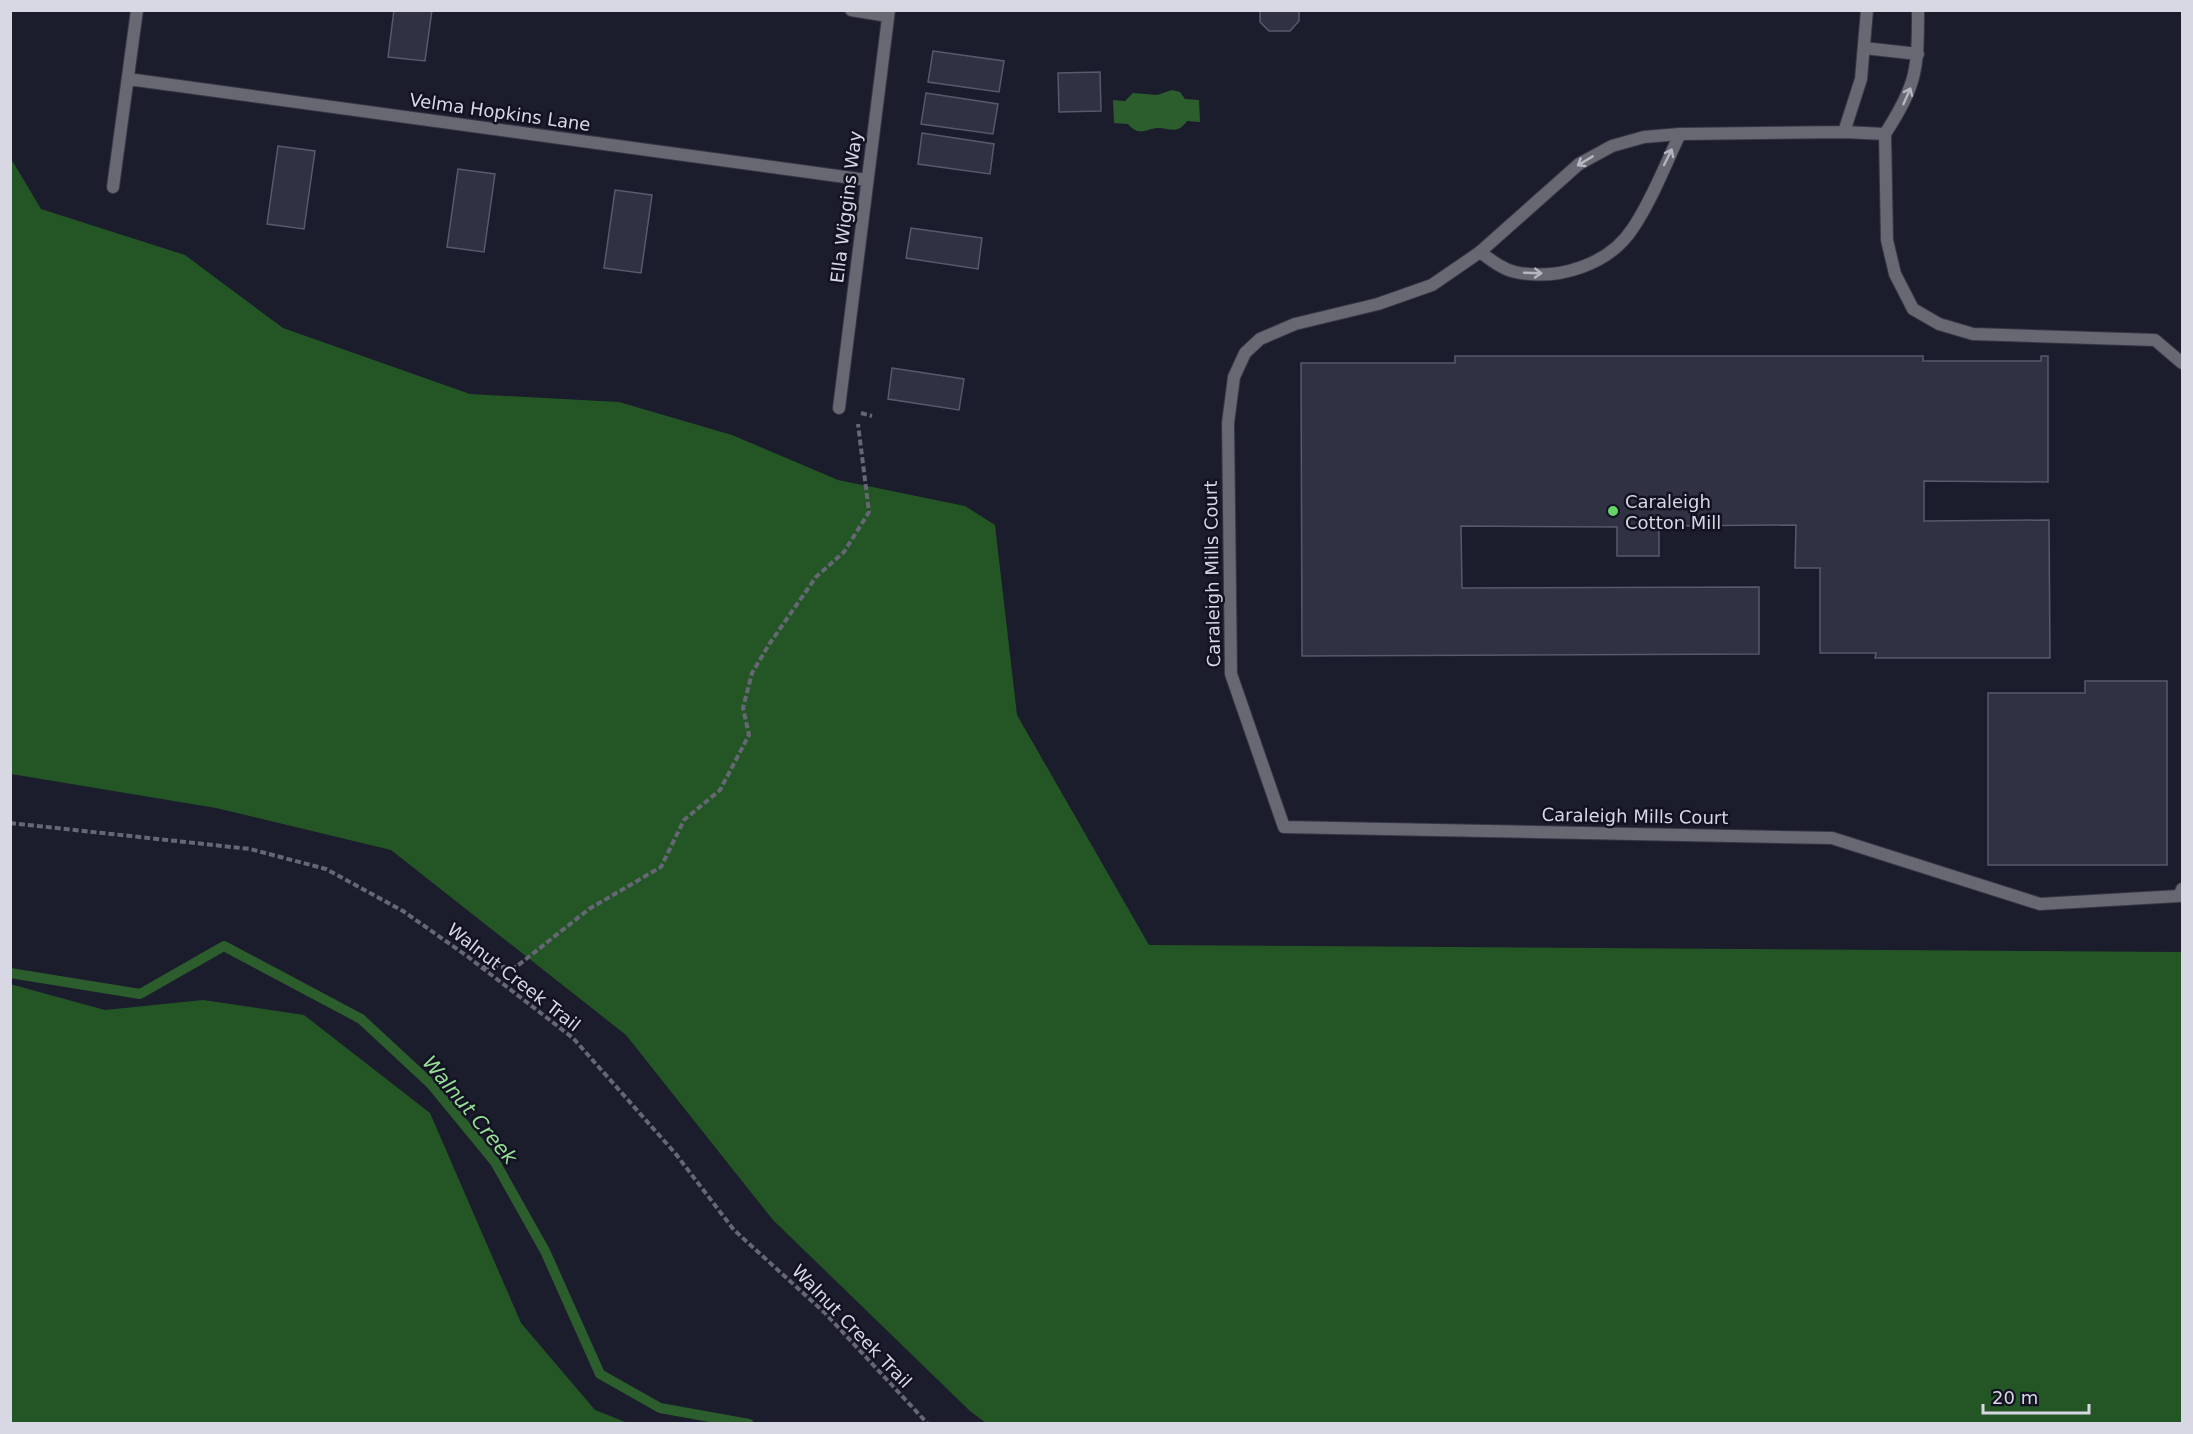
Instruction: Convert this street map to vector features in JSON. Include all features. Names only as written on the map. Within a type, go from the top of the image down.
[{"type":"street","points":[[113,187],[137,10]]},
{"type":"street","points":[[851,10],[888,13]]},
{"type":"street","points":[[1844,132],[1861,79],[1866,10]]},
{"type":"street","points":[[1918,10],[1918,54],[1914,81],[1907,99],[1885,134],[1887,240],[1895,274],[1913,309],[1940,324],[1973,334],[2155,340],[2182,363]]},
{"type":"street","name":"Ella Wiggins Way","points":[[839,408],[888,13]]},
{"type":"street","points":[[1864,48],[1918,54]]},
{"type":"street","name":"Velma Hopkins Lane","points":[[128,79],[867,180]]},
{"type":"street","name":"Caraleigh Mills Court","points":[[1885,134],[1844,132],[1680,134],[1644,137],[1612,146],[1579,164],[1480,252],[1432,285],[1378,303],[1295,324],[1260,339],[1245,353],[1234,377],[1228,423],[1232,674],[1284,827],[1832,837],[2040,904],[2179,896],[2182,889]]},
{"type":"street","points":[[1480,252],[1514,272],[1535,274],[1581,268],[1601,259],[1618,247],[1633,228],[1680,134]]},
{"type":"path","points":[[483,968],[516,968],[589,909],[661,867],[684,820],[720,790],[749,735],[743,708],[752,673],[816,577],[844,552],[869,512],[856,412],[872,416]]},
{"type":"path","name":"Walnut Creek Trail","points":[[10,823],[250,849],[312,864],[340,875],[403,911],[483,968],[573,1038],[675,1153],[734,1230],[825,1313],[928,1424]]},
{"type":"shaded area","points":[[1172,90],[1180,92],[1185,99],[1199,100],[1200,122],[1187,121],[1174,130],[1158,128],[1142,131],[1128,124],[1114,123],[1113,100],[1125,101],[1133,93],[1157,95]]},
{"type":"shaded area","points":[[10,157],[41,209],[185,255],[283,328],[470,394],[619,402],[732,435],[838,480],[965,506],[995,525],[1017,715],[1149,945],[2182,952],[2182,1423],[986,1423],[970,1411],[773,1220],[626,1035],[391,850],[216,808],[11,774]]},
{"type":"shaded area","points":[[10,984],[105,1010],[203,1000],[304,1015],[430,1113],[521,1323],[595,1410],[628,1423],[11,1423]]},
{"type":"building","points":[[394,10],[432,10],[425,61],[388,57]]},
{"type":"building","points":[[1260,10],[1299,10],[1299,21],[1290,31],[1269,31],[1260,22]]},
{"type":"building","points":[[933,51],[1004,61],[999,92],[928,82]]},
{"type":"building","points":[[1100,72],[1101,111],[1059,112],[1058,73]]},
{"type":"building","points":[[926,93],[998,104],[993,134],[921,124]]},
{"type":"building","points":[[922,133],[994,144],[990,174],[918,164]]},
{"type":"building","points":[[278,146],[315,151],[304,229],[267,224]]},
{"type":"building","points":[[458,169],[495,174],[484,252],[447,247]]},
{"type":"building","points":[[615,190],[652,195],[641,273],[604,268]]},
{"type":"building","points":[[911,228],[982,238],[978,269],[906,258]]},
{"type":"building","name":"Caraleigh Cotton Mill","points":[[1455,356],[1923,356],[1923,361],[2041,361],[2041,356],[2048,356],[2048,482],[1924,481],[1924,521],[2049,520],[2050,658],[1875,658],[1876,653],[1820,653],[1820,568],[1795,568],[1796,525],[1659,526],[1659,556],[1617,556],[1617,527],[1461,526],[1462,588],[1759,587],[1759,654],[1302,656],[1301,363],[1455,363]]},
{"type":"building","points":[[892,368],[964,379],[959,410],[888,399]]},
{"type":"building","points":[[2085,681],[2167,681],[2167,865],[1988,865],[1988,693],[2085,693]]},
{"type":"waterway","name":"Walnut Creek","points":[[10,973],[140,994],[224,946],[361,1019],[431,1084],[495,1162],[545,1251],[600,1374],[660,1408],[749,1424]]},
{"type":"place","name":"Caraleigh Cotton Mill","points":[[1613,511]]}]
